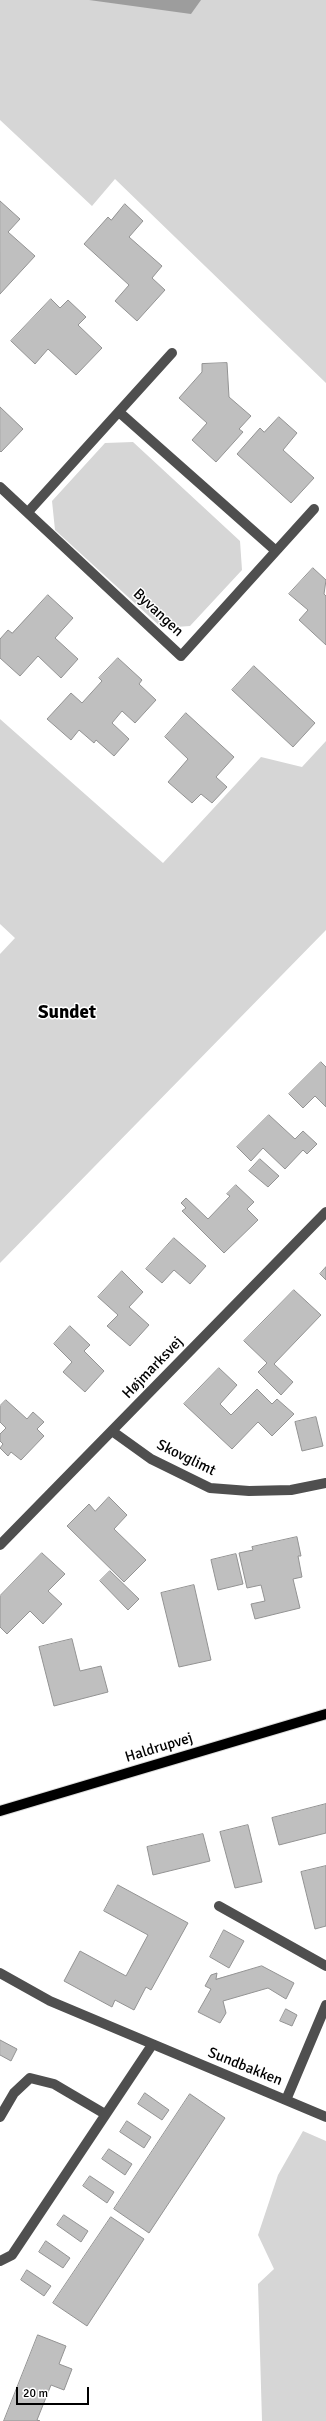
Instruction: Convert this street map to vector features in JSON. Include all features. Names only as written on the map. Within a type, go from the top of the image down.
[{"type":"main road","name":"Haldrupvej","points":[[0,1811],[326,1714]]},
{"type":"street","points":[[28,512],[172,353]]},
{"type":"street","points":[[119,412],[276,551]]},
{"type":"street","name":"Byvangen","points":[[0,487],[181,656],[314,509]]},
{"type":"street","name":"Højmarksvej","points":[[0,1545],[326,1212]]},
{"type":"street","name":"Skovglimt","points":[[112,1431],[151,1458],[210,1488],[249,1491],[291,1490],[326,1483]]},
{"type":"street","points":[[219,1906],[326,1966]]},
{"type":"street","name":"Sundbakken","points":[[0,1973],[50,2001],[326,2117]]},
{"type":"street","points":[[286,2100],[326,2005]]},
{"type":"street","points":[[0,2261],[12,2255],[152,2045]]},
{"type":"street","points":[[0,2117],[14,2093],[30,2078],[54,2084],[105,2114]]},
{"type":"shaded area","points":[[0,0],[326,0],[326,383],[115,179],[92,206],[0,120]]},
{"type":"shaded area","points":[[89,0],[201,0],[191,14]]},
{"type":"shaded area","points":[[133,442],[240,541],[242,570],[190,626],[162,628],[55,530],[52,501],[105,443]]},
{"type":"shaded area","points":[[0,719],[163,863],[261,757],[302,767],[326,741],[326,930],[0,1263],[0,954],[15,938],[0,924]]},
{"type":"shaded area","points":[[303,2131],[326,2141],[326,2421],[262,2421],[258,2284],[274,2269],[258,2235],[278,2175]]},
{"type":"building","points":[[0,201],[20,219],[8,232],[35,256],[0,294]]},
{"type":"building","points":[[125,204],[143,221],[129,237],[162,266],[152,278],[165,290],[137,321],[115,301],[129,285],[84,244],[108,217],[111,220]]},
{"type":"building","points":[[51,299],[60,308],[68,300],[86,317],[78,325],[102,348],[76,375],[48,349],[35,364],[11,341]]},
{"type":"building","points":[[227,363],[229,397],[251,416],[239,429],[243,432],[216,462],[192,440],[207,423],[179,398],[202,372],[202,364]]},
{"type":"building","points":[[0,407],[23,429],[1,452],[0,451]]},
{"type":"building","points":[[279,417],[297,433],[283,450],[314,478],[291,503],[237,454],[260,428],[264,432]]},
{"type":"building","points":[[313,568],[326,580],[324,594],[326,596],[326,645],[299,620],[308,610],[289,594]]},
{"type":"building","points":[[48,595],[73,618],[55,638],[78,659],[61,678],[38,656],[20,676],[0,658],[0,639],[8,630],[12,633]]},
{"type":"building","points":[[118,658],[142,680],[139,684],[156,700],[135,723],[122,711],[112,723],[129,739],[114,756],[96,740],[94,743],[79,730],[71,740],[47,719],[71,693],[82,703],[102,681],[99,678]]},
{"type":"building","points":[[254,666],[315,723],[293,747],[232,690]]},
{"type":"building","points":[[186,713],[234,757],[216,777],[227,787],[212,803],[201,794],[192,803],[168,782],[188,759],[165,737]]},
{"type":"building","points":[[321,1062],[326,1067],[326,1107],[315,1096],[303,1108],[289,1094]]},
{"type":"building","points":[[269,1115],[295,1139],[303,1131],[317,1144],[307,1154],[303,1150],[285,1169],[263,1148],[251,1161],[237,1147]]},
{"type":"building","points":[[260,1159],[279,1176],[268,1187],[249,1171]]},
{"type":"building","points":[[236,1185],[254,1202],[247,1209],[258,1220],[224,1253],[182,1211],[186,1208],[181,1203],[186,1198],[208,1219],[230,1196],[227,1194]]},
{"type":"building","points":[[174,1238],[206,1266],[190,1284],[174,1270],[162,1283],[146,1269]]},
{"type":"building","points":[[326,1267],[326,1280],[320,1274]]},
{"type":"building","points":[[122,1271],[143,1292],[129,1307],[149,1325],[130,1346],[107,1326],[118,1315],[98,1297]]},
{"type":"building","points":[[294,1290],[321,1315],[274,1364],[293,1382],[281,1395],[258,1372],[267,1363],[244,1341]]},
{"type":"building","points":[[70,1326],[90,1345],[84,1351],[104,1371],[85,1392],[63,1372],[72,1362],[54,1344]]},
{"type":"building","points":[[219,1368],[237,1385],[220,1404],[231,1415],[257,1389],[272,1404],[277,1399],[294,1414],[272,1436],[258,1422],[232,1449],[184,1404]]},
{"type":"building","points":[[6,1400],[27,1419],[33,1412],[44,1422],[37,1429],[44,1436],[21,1460],[11,1452],[8,1456],[0,1448],[3,1444],[0,1441],[0,1434],[6,1428],[0,1422],[0,1406]]},
{"type":"building","points":[[316,1417],[323,1446],[302,1451],[295,1422]]},
{"type":"building","points":[[109,1497],[127,1515],[114,1529],[146,1560],[124,1582],[67,1526],[89,1504],[95,1511]]},
{"type":"building","points":[[297,1537],[301,1556],[298,1556],[302,1577],[293,1579],[300,1608],[255,1619],[251,1604],[265,1601],[261,1585],[247,1588],[239,1553],[253,1550],[252,1547]]},
{"type":"building","points":[[42,1553],[65,1574],[48,1591],[62,1604],[43,1624],[30,1611],[7,1634],[0,1627],[0,1596]]},
{"type":"building","points":[[236,1554],[243,1584],[218,1590],[211,1560]]},
{"type":"building","points":[[110,1571],[139,1599],[128,1610],[100,1581]]},
{"type":"building","points":[[194,1585],[211,1660],[179,1667],[161,1593]]},
{"type":"building","points":[[72,1639],[80,1671],[101,1666],[108,1692],[54,1706],[39,1647]]},
{"type":"building","points":[[326,1804],[326,1833],[279,1845],[272,1818]]},
{"type":"building","points":[[248,1825],[262,1882],[235,1888],[220,1832]]},
{"type":"building","points":[[203,1834],[210,1861],[153,1875],[147,1847]]},
{"type":"building","points":[[326,1866],[326,1926],[315,1929],[301,1872]]},
{"type":"building","points":[[118,1885],[188,1923],[151,1990],[146,1987],[134,2010],[115,2000],[112,2007],[64,1981],[80,1951],[126,1976],[148,1935],[104,1911]]},
{"type":"building","points":[[224,1930],[244,1941],[229,1968],[210,1957]]},
{"type":"building","points":[[262,1966],[294,1983],[286,1999],[268,1988],[223,2001],[226,2013],[220,2023],[198,2012],[211,1989],[205,1986],[211,1975],[217,1973],[216,1979]]},
{"type":"building","points":[[286,2009],[297,2015],[292,2026],[280,2021]]},
{"type":"building","points":[[0,2040],[17,2049],[11,2061],[0,2055]]},
{"type":"building","points":[[145,2093],[169,2110],[162,2120],[138,2104]]},
{"type":"building","points":[[190,2094],[225,2118],[149,2233],[114,2209]]},
{"type":"building","points":[[127,2121],[151,2137],[144,2148],[120,2132]]},
{"type":"building","points":[[109,2149],[132,2164],[125,2175],[102,2159]]},
{"type":"building","points":[[90,2176],[114,2192],[107,2203],[83,2186]]},
{"type":"building","points":[[64,2215],[88,2231],[81,2242],[57,2225]]},
{"type":"building","points":[[111,2217],[144,2239],[87,2326],[53,2303]]},
{"type":"building","points":[[46,2241],[70,2258],[63,2268],[39,2252]]},
{"type":"building","points":[[27,2270],[51,2286],[44,2296],[21,2280]]},
{"type":"building","points":[[38,2335],[66,2346],[59,2364],[72,2369],[64,2390],[51,2385],[37,2420],[40,2421],[4,2421]]},
{"type":"district","name":"Sundet","points":[[67,1013]]}]
